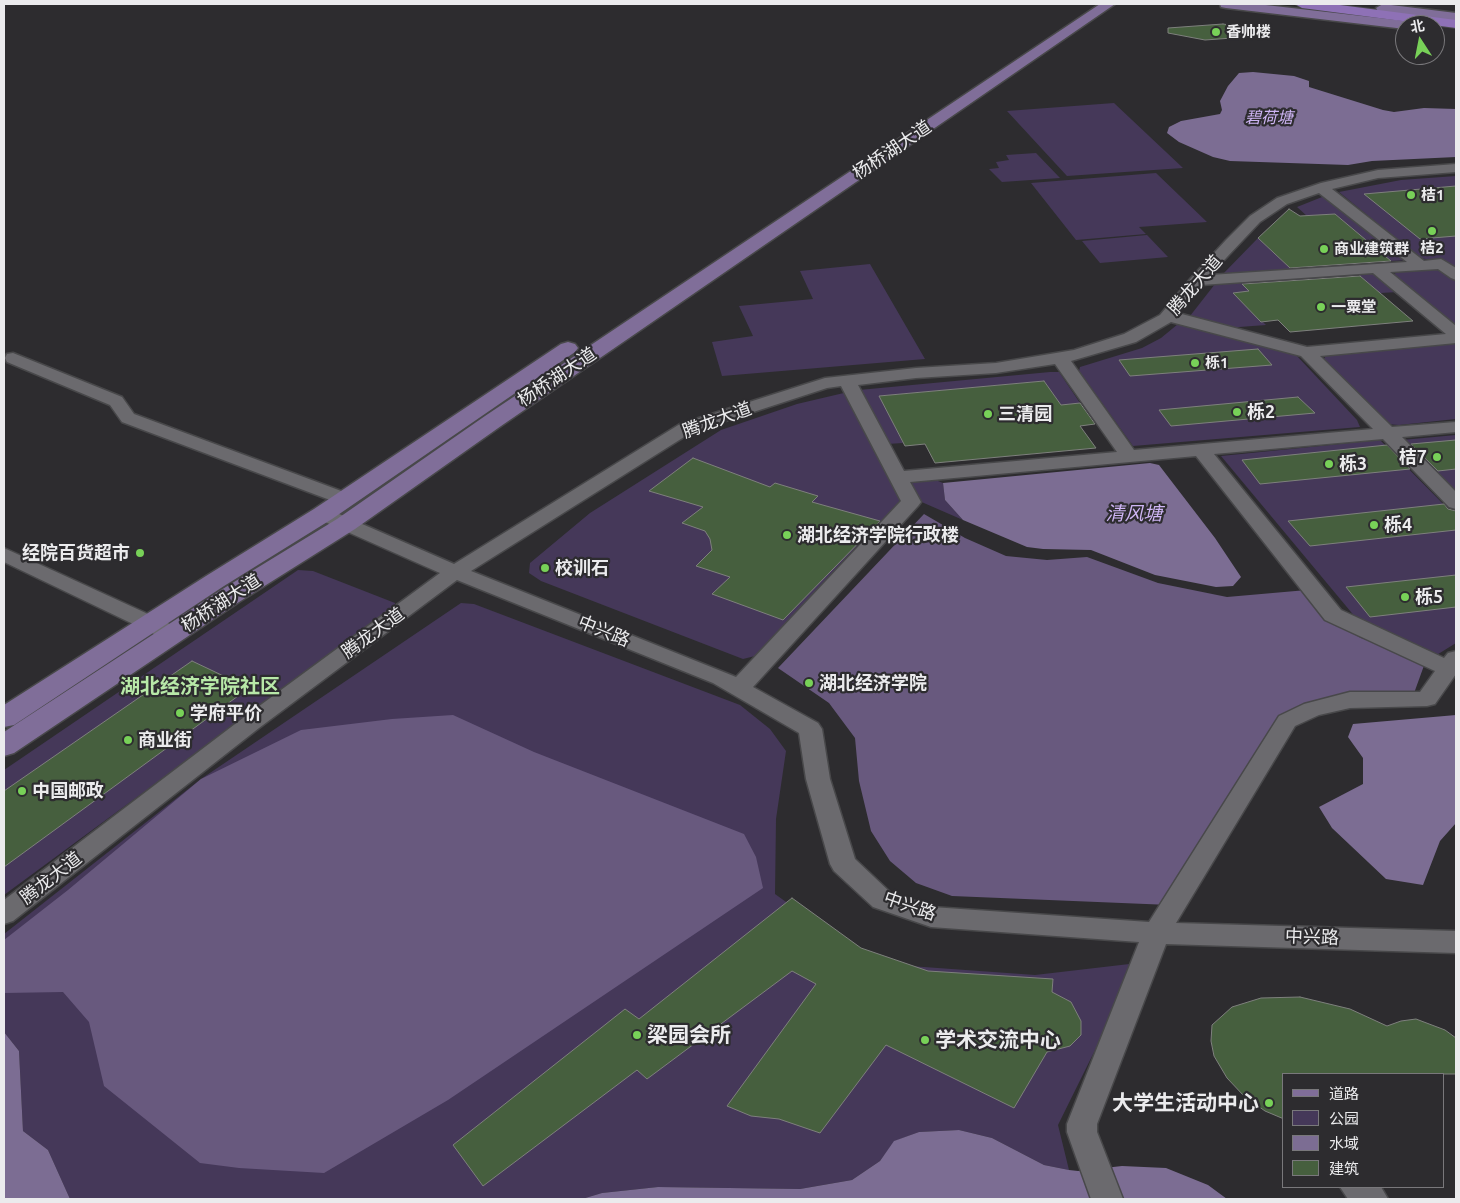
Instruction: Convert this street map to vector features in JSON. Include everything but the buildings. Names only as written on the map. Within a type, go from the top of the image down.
[{"type":"highway","points":[[1302,4],[1456,23]]},
{"type":"highway","points":[[1332,6],[1456,23]]},
{"type":"main road","name":"杨桥湖大道","points":[[345,512],[1082,4]]},
{"type":"main road","name":"杨桥湖大道","points":[[4,718],[161,629],[501,416],[1108,4]]},
{"type":"main road","points":[[1226,4],[1395,24]]},
{"type":"main road","points":[[1282,4],[1332,6],[1395,16]]},
{"type":"main road","points":[[1399,4],[1456,10]]},
{"type":"main road","name":"杨桥湖大道","points":[[4,746],[161,629],[323,514]]},
{"type":"street","name":"腾龙大道","points":[[4,914],[251,723],[455,572],[686,428],[825,383],[916,373],[996,368],[1077,355],[1130,338],[1169,316],[1196,281],[1255,219],[1282,201],[1322,188],[1387,173],[1456,168]]},
{"type":"street","points":[[1322,188],[1420,265]]},
{"type":"street","points":[[1196,281],[1441,264],[1456,275]]},
{"type":"street","points":[[1377,268],[1456,336]]},
{"type":"street","points":[[1169,316],[1307,352],[1456,336]]},
{"type":"street","points":[[1307,352],[1456,503]]},
{"type":"street","points":[[13,358],[116,401],[128,418],[345,512]]},
{"type":"street","points":[[1060,358],[1129,456]]},
{"type":"street","points":[[739,688],[911,502],[847,381]]},
{"type":"street","points":[[898,477],[1456,427]]},
{"type":"street","points":[[1107,1199],[1082,1132],[1082,1124],[1156,932],[1287,721],[1312,710],[1350,700],[1427,699],[1452,663],[1333,615],[1200,450]]},
{"type":"street","points":[[323,514],[345,512]]},
{"type":"street","name":"中兴路","points":[[345,512],[455,572],[721,678],[810,729],[818,779],[843,864],[882,900],[931,917],[1156,932],[1456,942]]},
{"type":"street","points":[[4,554],[161,629]]},
{"type":"street","points":[[1357,1188],[1372,1199]]},
{"type":"green space","points":[[1114,103],[1183,168],[1067,176],[1007,111]]},
{"type":"green space","points":[[1036,153],[1060,178],[1002,182],[989,169],[999,168],[996,162],[1009,160],[1006,155]]},
{"type":"green space","points":[[1156,173],[1207,222],[1139,227],[1146,234],[1076,240],[1031,183]]},
{"type":"green space","points":[[1456,176],[1456,270],[1448,263],[1420,258],[1339,192],[1401,180]]},
{"type":"green space","points":[[1327,195],[1408,260],[1391,261],[1335,214],[1307,216],[1297,207]]},
{"type":"green space","points":[[1147,235],[1168,257],[1100,263],[1082,241]]},
{"type":"green space","points":[[1258,238],[1292,270],[1221,276]]},
{"type":"green space","points":[[870,264],[925,359],[722,376],[712,342],[753,336],[739,306],[813,299],[800,271]]},
{"type":"green space","points":[[1439,269],[1456,279],[1456,327],[1394,275],[1397,271]]},
{"type":"green space","points":[[1374,272],[1398,292],[1380,293],[1359,275],[1243,284],[1249,291],[1233,293],[1266,325],[1226,328],[1190,316],[1215,284]]},
{"type":"green space","points":[[1178,324],[1193,324],[1285,349],[1297,356],[1357,420],[1360,427],[1133,446],[1079,371],[1080,367],[1142,348],[1161,338]]},
{"type":"green space","points":[[1436,344],[1456,344],[1456,419],[1399,425],[1386,424],[1322,361],[1326,356]]},
{"type":"green space","points":[[1059,372],[1080,403],[1061,405],[1044,381],[880,396],[903,443],[887,444],[859,390]]},
{"type":"green space","points":[[848,392],[904,501],[755,656],[743,659],[541,581],[529,573],[530,563],[590,513],[721,430],[797,404]]},
{"type":"green space","name":"桔7","points":[[1456,435],[1456,494],[1402,440]]},
{"type":"green space","points":[[1380,440],[1456,517],[1456,643],[1435,656],[1356,618],[1221,456]]},
{"type":"green space","points":[[933,479],[943,483],[945,500],[963,520],[917,500],[911,485],[913,481]]},
{"type":"green space","points":[[298,570],[313,571],[395,603],[394,612],[296,680],[4,895],[4,770]]},
{"type":"green space","points":[[461,603],[474,604],[740,705],[770,729],[786,751],[776,819],[775,894],[843,943],[910,966],[1035,975],[1138,963],[1058,1125],[1069,1170],[1044,1165],[992,1138],[959,1130],[919,1132],[895,1141],[880,1161],[852,1180],[800,1189],[658,1187],[602,1193],[582,1199],[70,1199],[48,1150],[23,1131],[19,1051],[4,1032],[4,934],[201,779]]},
{"type":"shaded area","points":[[924,514],[965,538],[1006,556],[1047,560],[1087,557],[1158,583],[1227,597],[1307,590],[1327,619],[1361,638],[1426,660],[1413,696],[1321,700],[1279,716],[1170,905],[952,896],[916,883],[890,861],[871,831],[859,781],[855,738],[829,703],[778,668]]},
{"type":"shaded area","points":[[453,715],[534,752],[744,834],[756,857],[763,888],[448,1100],[324,1173],[239,1168],[200,1163],[104,1086],[89,1022],[63,992],[4,993],[4,940],[68,890],[201,779],[301,730],[392,719]]},
{"type":"water","name":"碧荷塘","points":[[1253,72],[1294,76],[1309,81],[1309,87],[1383,110],[1394,112],[1424,108],[1456,109],[1456,157],[1372,161],[1348,165],[1230,161],[1213,157],[1179,142],[1167,133],[1169,127],[1181,121],[1220,114],[1222,110],[1220,101],[1228,86],[1239,73]]},
{"type":"water","name":"清风塘","points":[[1150,463],[1159,465],[1215,538],[1241,577],[1233,586],[1216,587],[1155,575],[1091,550],[1027,547],[963,520],[945,500],[943,483]]},
{"type":"water","points":[[1456,715],[1456,823],[1440,841],[1423,885],[1386,879],[1332,828],[1319,807],[1363,784],[1363,758],[1348,737],[1353,724]]},
{"type":"water","points":[[4,1032],[19,1051],[23,1131],[48,1150],[70,1199],[4,1199]]},
{"type":"water","points":[[959,1130],[992,1138],[1044,1165],[1069,1170],[1078,1171],[1122,1166],[1166,1168],[1208,1185],[1227,1199],[582,1199],[602,1193],[658,1187],[800,1189],[852,1180],[880,1161],[894,1141],[919,1132]]},
{"type":"place","name":"香帅楼","points":[[1216,32]]},
{"type":"place","name":"桔1","points":[[1411,195]]},
{"type":"place","name":"桔2","points":[[1432,231]]},
{"type":"place","name":"商业建筑群","points":[[1324,249]]},
{"type":"place","name":"一粟堂","points":[[1321,307]]},
{"type":"place","name":"栎1","points":[[1195,363]]},
{"type":"place","name":"栎2","points":[[1237,412]]},
{"type":"place","name":"三清园","points":[[988,414]]},
{"type":"place","name":"桔7","points":[[1437,457]]},
{"type":"place","name":"栎3","points":[[1329,464]]},
{"type":"place","name":"栎4","points":[[1374,525]]},
{"type":"place","name":"湖北经济学院行政楼","points":[[787,535]]},
{"type":"place","name":"经院百货超市","points":[[140,553]]},
{"type":"place","name":"校训石","points":[[545,568]]},
{"type":"place","name":"栎5","points":[[1405,597]]},
{"type":"place","name":"湖北经济学院","points":[[809,683]]},
{"type":"place","name":"学府平价","points":[[180,713]]},
{"type":"place","name":"商业街","points":[[128,740]]},
{"type":"place","name":"中国邮政","points":[[22,791]]},
{"type":"place","name":"梁园会所","points":[[637,1035]]},
{"type":"place","name":"学术交流中心","points":[[925,1040]]},
{"type":"place","name":"大学生活动中心","points":[[1269,1103]]},
{"type":"district","name":"湖北经济学院社区","points":[[200,686]]}]
